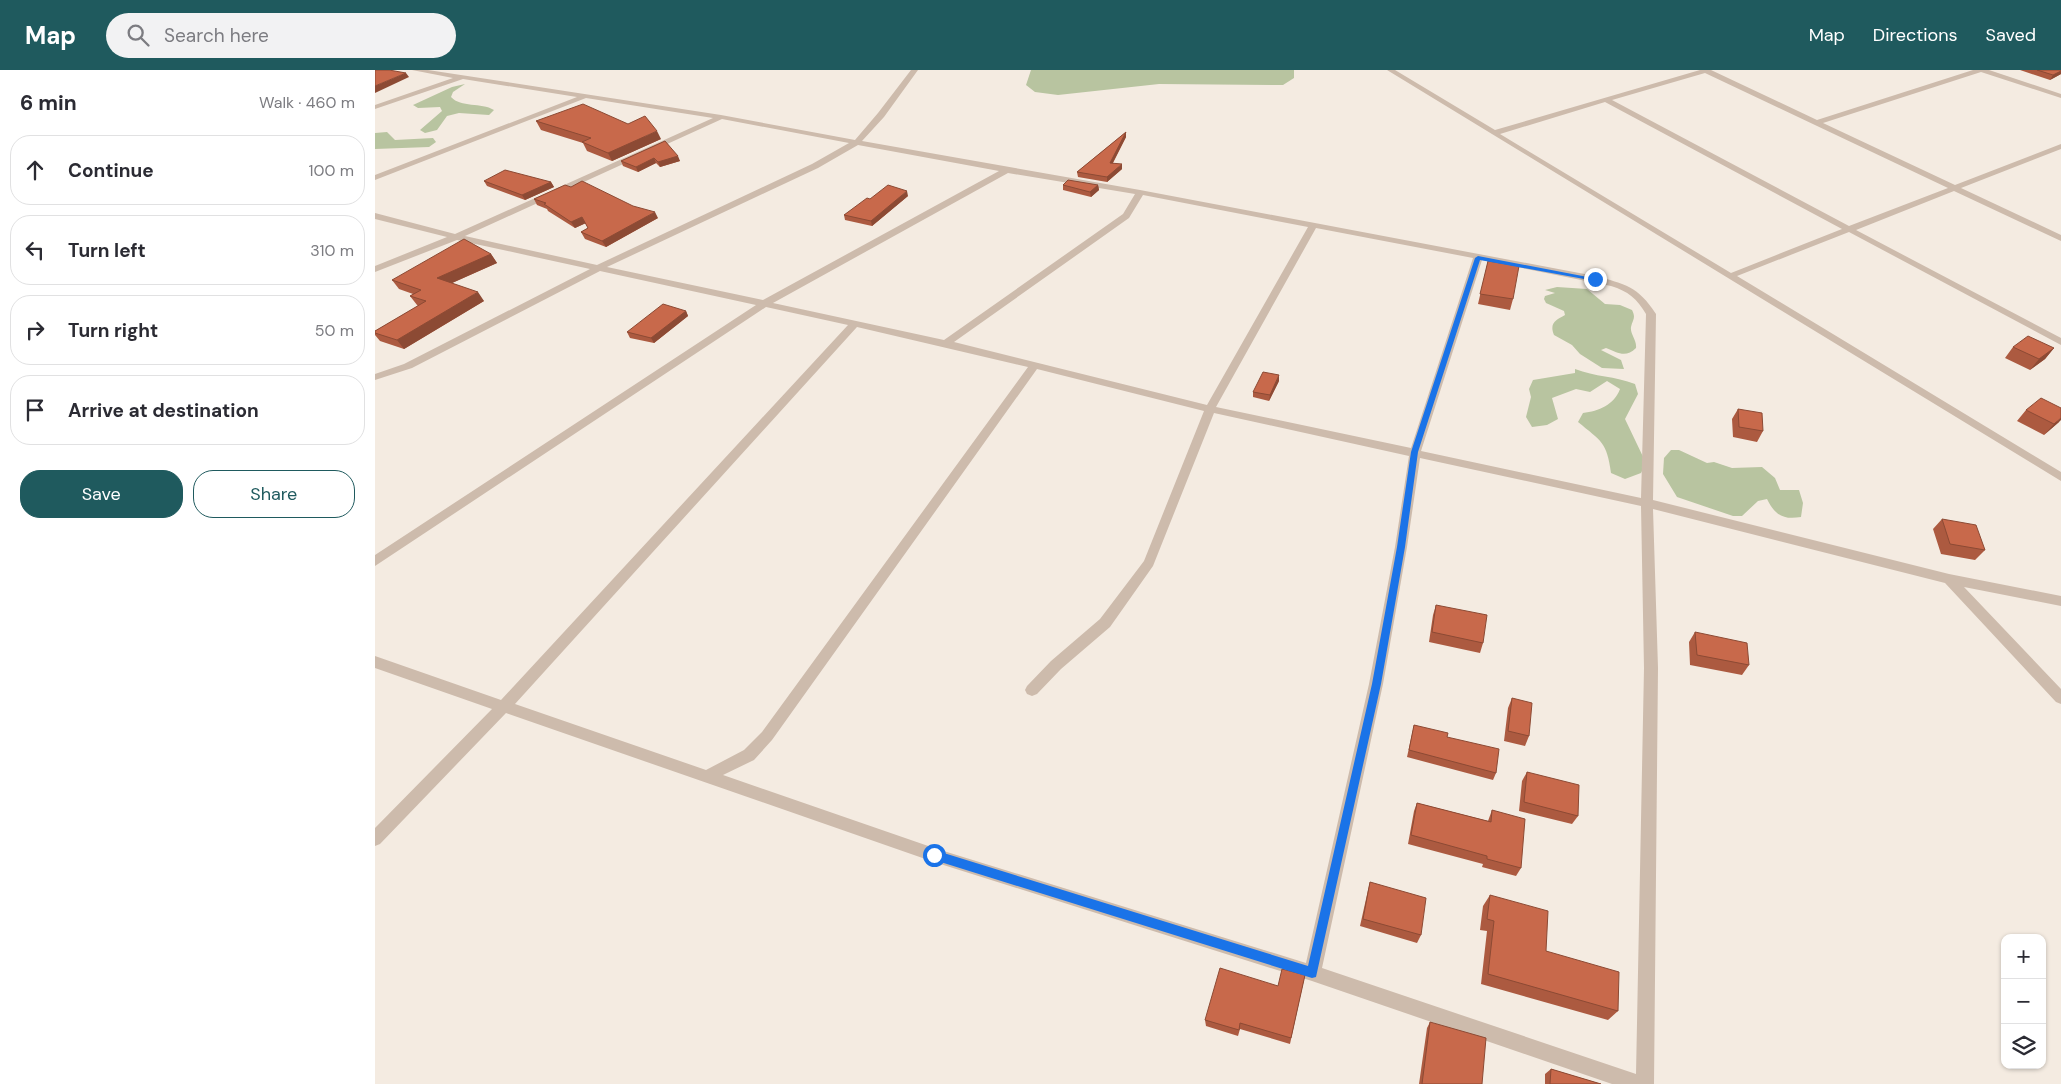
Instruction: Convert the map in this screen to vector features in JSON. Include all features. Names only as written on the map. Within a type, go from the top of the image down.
[{"type":"street","points":[[415,70],[721,117],[1007,170],[1140,192],[1595,279],[1621,286],[1640,295],[1651,314],[1647,503],[1651,668],[1645,1084]]},
{"type":"street","points":[[375,377],[408,366],[600,267],[815,166],[857,142],[893,101],[915,70]]},
{"type":"street","points":[[1390,70],[2061,477]]},
{"type":"street","points":[[1495,133],[1706,70],[2061,238]]},
{"type":"street","points":[[1818,122],[1981,70],[2061,96]]},
{"type":"street","points":[[375,107],[462,77]]},
{"type":"street","points":[[375,178],[586,96]]},
{"type":"street","points":[[1606,100],[2061,342]]},
{"type":"street","points":[[375,269],[456,236],[721,117]]},
{"type":"street","points":[[1731,276],[2061,146]]},
{"type":"street","points":[[375,561],[765,304],[1007,170]]},
{"type":"street","points":[[946,344],[1126,216],[1140,192]]},
{"type":"street","points":[[375,216],[456,236],[1035,364],[1211,409],[1647,503],[1949,578],[2061,601]]},
{"type":"street","points":[[1032,690],[1056,665],[1105,623],[1149,562],[1211,409],[1313,226]]},
{"type":"street","points":[[1312,973],[1376,684],[1401,547],[1415,452],[1478,258]]},
{"type":"street","points":[[375,839],[505,705],[855,323]]},
{"type":"street","points":[[705,777],[749,755],[767,736],[1035,364]]},
{"type":"street","points":[[1949,578],[2061,698]]},
{"type":"street","points":[[375,662],[400,672],[505,705],[705,777],[934,855],[1312,973],[1639,1084]]},
{"type":"green space","points":[[1031,70],[1294,70],[1294,78],[1283,85],[1159,84],[1058,95],[1035,92],[1026,85]]},
{"type":"green space","points":[[465,84],[453,92],[451,97],[460,103],[483,106],[494,110],[489,115],[459,113],[447,116],[437,130],[425,133],[420,130],[442,111],[440,107],[418,108],[413,105],[452,87]]},
{"type":"green space","points":[[387,132],[395,140],[433,138],[436,142],[429,147],[375,149],[375,133]]},
{"type":"green space","points":[[1557,287],[1587,289],[1605,304],[1620,305],[1632,310],[1634,317],[1631,330],[1636,348],[1625,354],[1606,348],[1601,350],[1621,360],[1624,369],[1602,368],[1580,354],[1572,345],[1554,335],[1553,325],[1556,320],[1565,315],[1564,311],[1546,303],[1544,299],[1545,296],[1555,293],[1545,290]]},
{"type":"green space","points":[[1575,369],[1635,384],[1638,394],[1625,419],[1646,463],[1641,473],[1625,479],[1611,473],[1602,443],[1578,422],[1583,413],[1595,411],[1605,406],[1617,395],[1620,389],[1607,381],[1590,392],[1576,389],[1552,398],[1558,419],[1547,425],[1532,427],[1526,417],[1531,397],[1529,389],[1533,380],[1575,373]]},
{"type":"green space","points":[[1671,450],[1679,450],[1707,463],[1714,462],[1732,468],[1762,467],[1775,478],[1780,490],[1799,490],[1803,503],[1801,517],[1789,518],[1780,515],[1773,509],[1767,499],[1758,501],[1742,516],[1733,516],[1677,497],[1663,474],[1664,458]]},
{"type":"building","points":[[375,70],[389,70],[406,73],[375,86]]},
{"type":"building","points":[[2037,70],[2061,70],[2061,71],[2053,75]]},
{"type":"building","points":[[583,104],[628,124],[645,116],[657,131],[608,153],[582,142],[591,138],[536,121]]},
{"type":"building","points":[[1126,132],[1110,163],[1122,164],[1107,177],[1077,172]]},
{"type":"building","points":[[665,141],[678,156],[658,162],[654,158],[636,167],[621,161]]},
{"type":"building","points":[[505,170],[551,182],[522,195],[484,181]]},
{"type":"building","points":[[1068,180],[1098,185],[1090,192],[1063,185]]},
{"type":"building","points":[[582,181],[633,206],[655,212],[602,241],[581,232],[588,228],[582,217],[571,222],[544,204],[546,203],[534,199],[565,185],[571,187]]},
{"type":"building","points":[[888,185],[907,191],[871,221],[844,215],[867,198],[870,199]]},
{"type":"building","points":[[464,239],[491,254],[437,278],[478,292],[397,340],[375,333],[375,331],[426,301],[410,296],[421,290],[392,280]]},
{"type":"building","points":[[1488,261],[1519,266],[1513,299],[1480,294]]},
{"type":"building","points":[[663,304],[686,311],[651,338],[627,332]]},
{"type":"building","points":[[2028,336],[2054,348],[2039,359],[2013,347]]},
{"type":"building","points":[[1263,372],[1279,375],[1270,395],[1253,392]]},
{"type":"building","points":[[2041,398],[2061,408],[2061,418],[2054,424],[2026,410]]},
{"type":"building","points":[[1738,409],[1762,413],[1763,431],[1739,427]]},
{"type":"building","points":[[1942,519],[1976,525],[1985,550],[1950,544]]},
{"type":"building","points":[[1436,605],[1487,615],[1483,643],[1432,632]]},
{"type":"building","points":[[1695,632],[1747,643],[1749,665],[1697,655]]},
{"type":"building","points":[[1512,698],[1532,703],[1529,736],[1508,731]]},
{"type":"building","points":[[1414,725],[1448,733],[1447,737],[1499,749],[1496,773],[1409,750]]},
{"type":"building","points":[[1527,772],[1579,785],[1578,816],[1524,802]]},
{"type":"building","points":[[1417,803],[1491,822],[1492,810],[1525,819],[1521,868],[1487,859],[1487,856],[1411,835]]},
{"type":"building","points":[[1370,882],[1426,898],[1421,935],[1363,919]]},
{"type":"building","points":[[1490,895],[1548,911],[1546,951],[1619,972],[1618,1011],[1488,974],[1494,921],[1487,919]]},
{"type":"building","points":[[1220,968],[1278,986],[1282,969],[1305,975],[1291,1038],[1240,1023],[1239,1030],[1205,1020]]},
{"type":"building","points":[[1430,1022],[1486,1038],[1482,1084],[1422,1084]]},
{"type":"building","points":[[1551,1069],[1601,1084],[1550,1084]]},
{"type":"route","points":[[934,855],[1312,973],[1376,684],[1401,547],[1415,452],[1478,258],[1595,279]]}]
